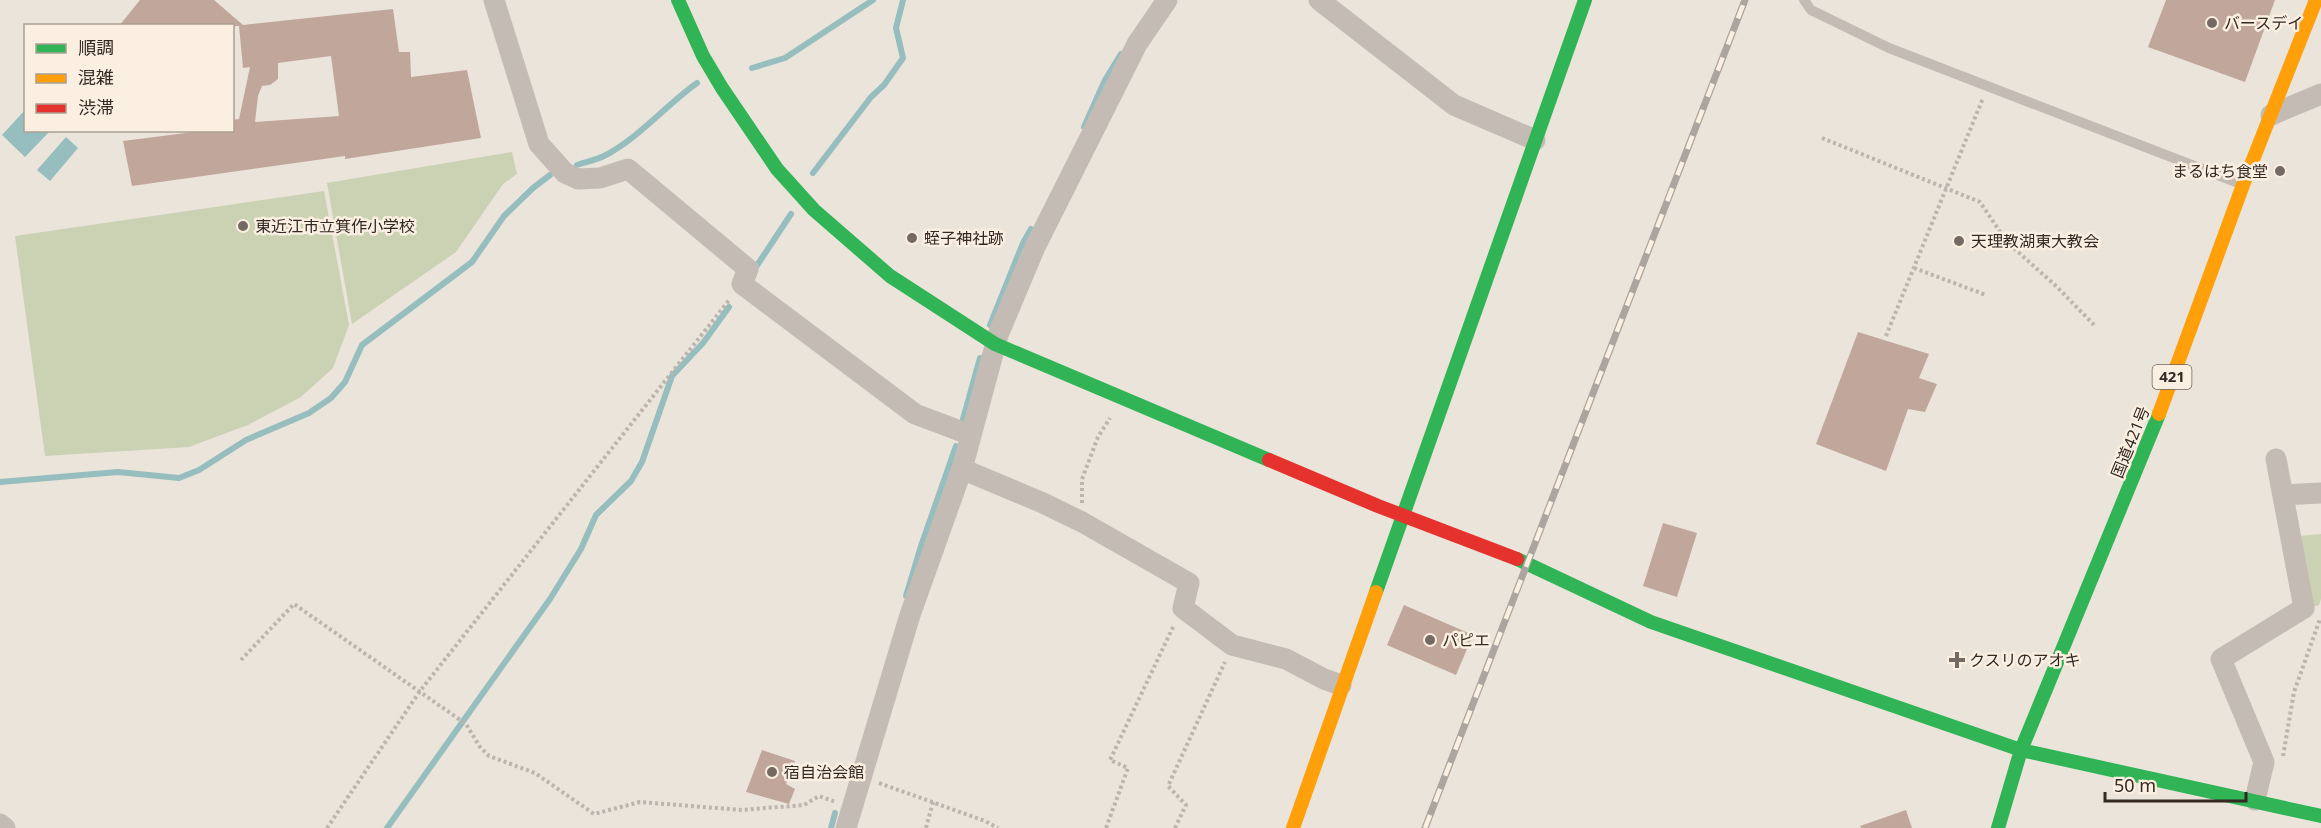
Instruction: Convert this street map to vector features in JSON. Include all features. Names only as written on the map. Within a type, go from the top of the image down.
[{"type":"main road","points":[[678,0],[703,56],[722,88],[777,169],[814,210],[890,276],[996,344],[1402,515],[1528,563],[1651,622],[2021,750],[2321,816]]},
{"type":"main road","points":[[1293,828],[1341,685],[1585,0]]},
{"type":"main road","name":"国道421号","points":[[1998,828],[2021,750],[2151,435],[2243,185],[2316,0]]},
{"type":"street","points":[[494,0],[539,144],[564,173],[578,178],[600,178],[628,169],[748,269],[742,284],[915,414],[971,435]]},
{"type":"street","points":[[846,828],[910,615],[962,469],[998,335],[1035,247],[1137,44],[1167,0]]},
{"type":"street","points":[[1319,0],[1454,105],[1535,140]]},
{"type":"street","points":[[2271,115],[2321,94]]},
{"type":"street","points":[[2255,800],[2264,762],[2221,659],[2304,608],[2276,459]]},
{"type":"street","points":[[962,469],[1082,522],[1189,583],[1183,608],[1232,645],[1286,659],[1324,679],[1341,685]]},
{"type":"street","points":[[2283,495],[2321,493]]},
{"type":"street","points":[[2271,828],[2277,806]]},
{"type":"street","points":[[0,824],[5,828]]},
{"type":"lane","points":[[1804,0],[1810,10],[1879,43],[2243,185]]},
{"type":"path","points":[[1886,336],[1988,87]]},
{"type":"path","points":[[1822,138],[1980,202],[2007,242],[2057,286],[2096,327]]},
{"type":"path","points":[[1914,268],[1986,295]]},
{"type":"path","points":[[327,828],[420,691],[742,284]]},
{"type":"path","points":[[1082,522],[1082,479],[1098,437],[1122,398]]},
{"type":"path","points":[[241,660],[294,604],[466,723],[480,747],[489,756],[535,773],[594,814],[640,802],[742,810],[804,805],[819,796],[853,807]]},
{"type":"path","points":[[1106,828],[1128,768],[1110,760],[1183,608]]},
{"type":"path","points":[[2282,763],[2294,692],[2321,617]]},
{"type":"path","points":[[1175,828],[1186,805],[1168,786],[1232,645]]},
{"type":"path","points":[[862,777],[998,828]]},
{"type":"path","points":[[926,828],[933,802]]},
{"type":"green space","points":[[512,152],[517,174],[503,184],[456,252],[352,324],[327,183]]},
{"type":"green space","points":[[324,191],[349,325],[333,368],[301,397],[248,425],[189,447],[45,456],[15,236]]},
{"type":"green space","points":[[2321,534],[2321,599],[2319,605],[2312,607],[2299,536]]},
{"type":"water","points":[[24,111],[24,132],[49,132],[25,157],[2,135]]},
{"type":"water","points":[[66,137],[78,148],[50,181],[37,170]]},
{"type":"building","points":[[140,0],[214,0],[243,25],[393,9],[399,52],[410,52],[411,77],[467,70],[481,138],[345,159],[345,156],[132,186],[123,141],[193,132],[234,132],[234,120],[239,119],[250,67],[243,68],[239,26],[234,26],[234,24],[121,24]],"holes":[[[331,56],[339,116],[255,122],[258,96],[262,86],[270,85],[278,79],[278,63]]]},
{"type":"building","name":"バースデイ","points":[[2166,0],[2275,0],[2245,82],[2148,47]]},
{"type":"building","points":[[1858,332],[1929,354],[1919,378],[1937,384],[1925,412],[1908,409],[1886,471],[1816,444]]},
{"type":"building","points":[[1663,523],[1697,533],[1677,597],[1643,586]]},
{"type":"building","name":"パピエ","points":[[1404,605],[1473,635],[1456,675],[1387,645]]},
{"type":"building","name":"宿自治会館","points":[[762,750],[795,761],[786,784],[795,789],[789,804],[746,792]]},
{"type":"building","points":[[1906,810],[1912,828],[1861,828],[1860,826]]},
{"type":"waterway","points":[[752,68],[785,58],[873,0]]},
{"type":"waterway","points":[[813,173],[903,58],[896,28],[903,0]]},
{"type":"waterway","points":[[1084,127],[1105,80],[1121,54]]},
{"type":"waterway","points":[[577,165],[617,149],[697,83]]},
{"type":"waterway","points":[[0,482],[118,472],[179,478],[199,470],[246,440],[309,413],[331,398],[345,382],[362,345],[472,262],[504,216],[550,175]]},
{"type":"waterway","points":[[754,270],[791,214]]},
{"type":"waterway","points":[[990,325],[1023,243],[1031,229]]},
{"type":"waterway","points":[[387,828],[550,599],[581,549],[596,515],[631,481],[642,462],[672,376],[703,343],[729,307]]},
{"type":"waterway","points":[[963,419],[980,358]]},
{"type":"waterway","points":[[906,596],[956,446]]},
{"type":"waterway","points":[[831,828],[835,813]]},
{"type":"railway","points":[[1425,828],[1745,0]]},
{"type":"traffic: fast","points":[[678,0],[703,56],[777,169],[814,210],[890,276],[995,344],[1269,460]]},
{"type":"traffic: fast","points":[[1376,592],[1585,0]]},
{"type":"traffic: fast","points":[[1998,828],[2021,750],[2159,414]]},
{"type":"traffic: fast","points":[[1517,559],[1651,622],[2021,750]]},
{"type":"traffic: fast","points":[[2021,750],[2321,816]]},
{"type":"traffic: slow","points":[[2159,414],[2243,185],[2316,0]]},
{"type":"traffic: slow","points":[[1293,828],[1376,592]]},
{"type":"traffic: jam","points":[[1269,460],[1378,506],[1517,559]]},
{"type":"place","name":"バースデイ","points":[[2212,23]]},
{"type":"place","name":"まるはち食堂","points":[[2280,171]]},
{"type":"place","name":"東近江市立箕作小学校","points":[[243,226]]},
{"type":"place","name":"蛭子神社跡","points":[[912,238]]},
{"type":"place","name":"天理教湖東大教会","points":[[1959,241]]},
{"type":"place","name":"パピエ","points":[[1430,640]]},
{"type":"place","name":"クスリのアオキ","points":[[1957,660]]},
{"type":"place","name":"宿自治会館","points":[[772,772]]}]
